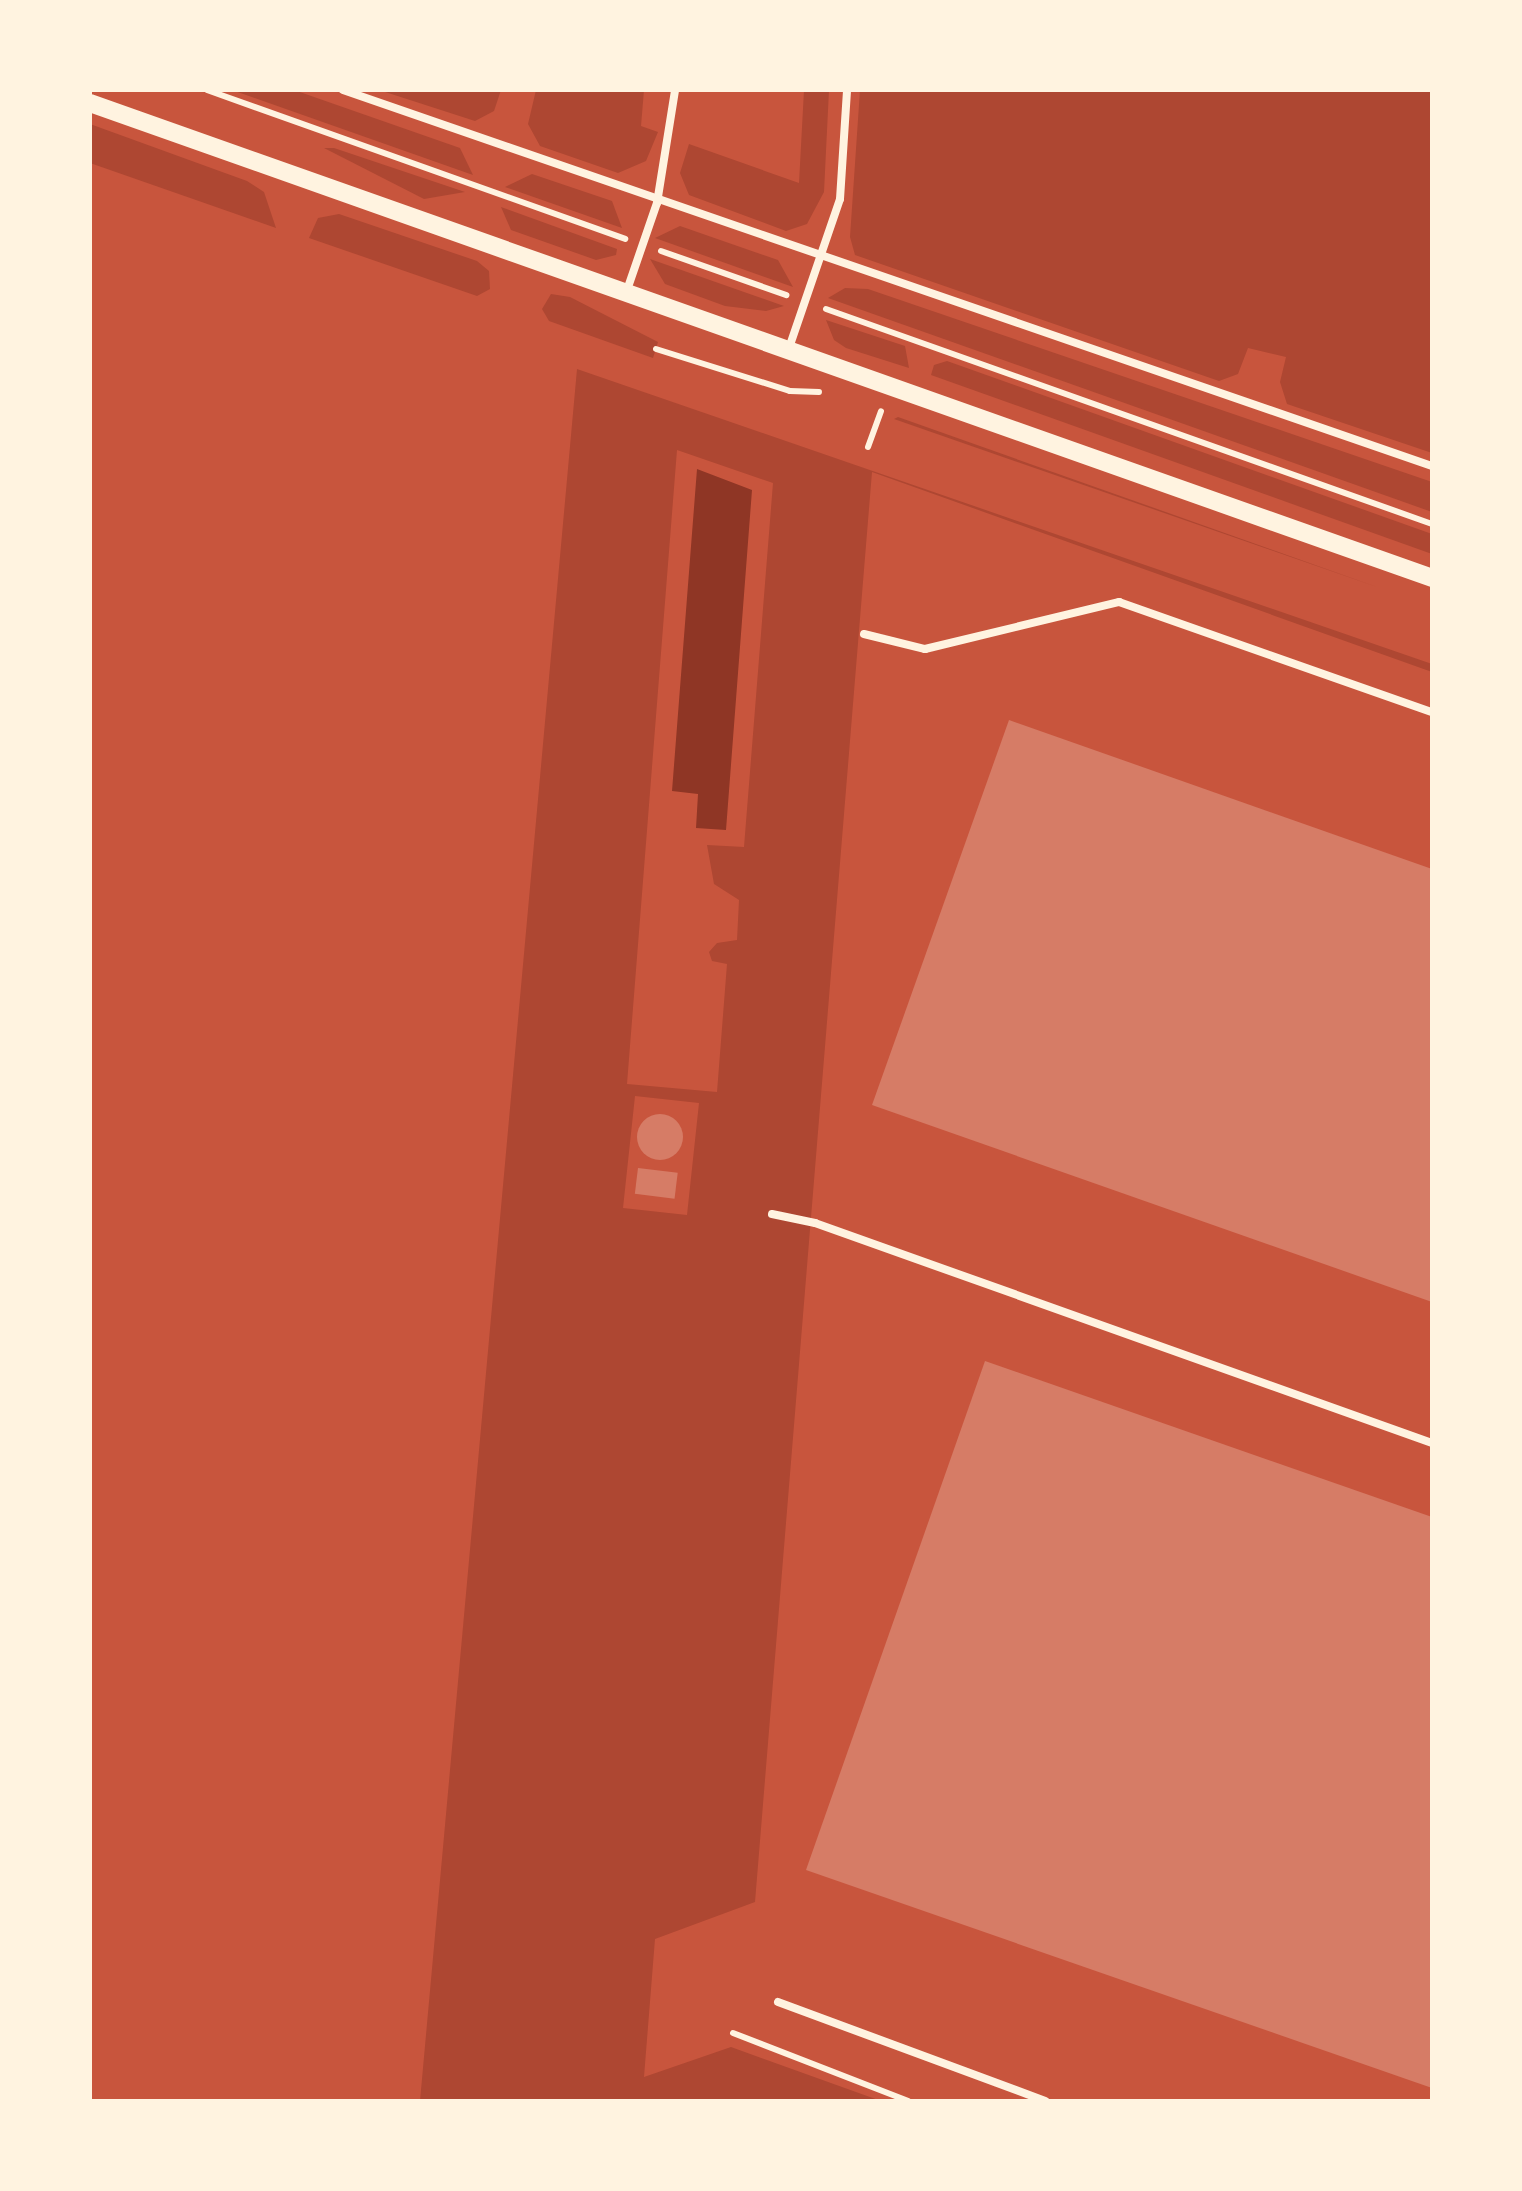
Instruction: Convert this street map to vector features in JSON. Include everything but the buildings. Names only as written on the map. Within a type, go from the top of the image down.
[{"type":"street","points":[[90,103],[1432,578]]},
{"type":"lane","points":[[344,90],[657,202],[1432,466]]},
{"type":"lane","points":[[626,293],[657,202],[675,90]]},
{"type":"lane","points":[[789,348],[840,199],[847,90]]},
{"type":"lane","points":[[864,634],[924,649],[1119,602],[1432,712]]},
{"type":"lane","points":[[772,1214],[814,1223],[1432,1442]]},
{"type":"lane","points":[[778,2002],[1045,2101]]},
{"type":"path","points":[[868,446],[883,405]]},
{"type":"path","points":[[733,2034],[908,2101]]},
{"type":"shaded area","points":[[232,90],[294,90],[460,148],[473,175]]},
{"type":"shaded area","points":[[379,90],[501,90],[494,111],[475,121]]},
{"type":"shaded area","points":[[536,90],[644,90],[641,126],[658,132],[646,161],[618,173],[540,146],[528,124]]},
{"type":"shaded area","points":[[804,90],[829,90],[824,192],[807,224],[786,231],[689,195],[680,173],[689,144],[799,183]]},
{"type":"shaded area","points":[[860,90],[1432,90],[1432,453],[1287,404],[1280,382],[1286,357],[1248,348],[1238,374],[1219,381],[855,255],[850,237]]},
{"type":"shaded area","points":[[90,124],[247,181],[264,192],[276,228],[90,163]]},
{"type":"shaded area","points":[[324,148],[334,148],[465,192],[424,199]]},
{"type":"shaded area","points":[[532,174],[612,201],[622,228],[505,187]]},
{"type":"shaded area","points":[[501,207],[617,249],[616,255],[596,260],[511,230]]},
{"type":"shaded area","points":[[339,214],[477,261],[489,271],[490,289],[477,296],[309,238],[318,218]]},
{"type":"shaded area","points":[[680,226],[778,260],[793,287],[655,238]]},
{"type":"shaded area","points":[[650,259],[784,306],[766,311],[725,306],[665,284]]},
{"type":"shaded area","points":[[845,288],[868,289],[1432,482],[1432,512],[828,298]]},
{"type":"shaded area","points":[[551,294],[570,297],[658,342],[653,358],[549,321],[542,309]]},
{"type":"shaded area","points":[[826,320],[905,346],[909,368],[846,348],[834,340]]},
{"type":"shaded area","points":[[947,361],[1432,534],[1432,554],[931,375],[934,365]]},
{"type":"shaded area","points":[[577,369],[1432,664],[1432,672],[872,472],[755,1902],[655,1939],[644,2077],[731,2047],[881,2101],[420,2101]],"holes":[[[677,450],[773,483],[744,847],[707,845],[714,884],[739,900],[737,940],[717,943],[709,952],[712,961],[727,964],[717,1092],[627,1084]],[[635,1096],[699,1103],[687,1215],[623,1208]]]},
{"type":"shaded area","points":[[898,417],[1377,587],[894,419]]},
{"type":"shaded area","points":[[697,469],[752,490],[726,830],[696,828],[698,794],[672,791]]}]
